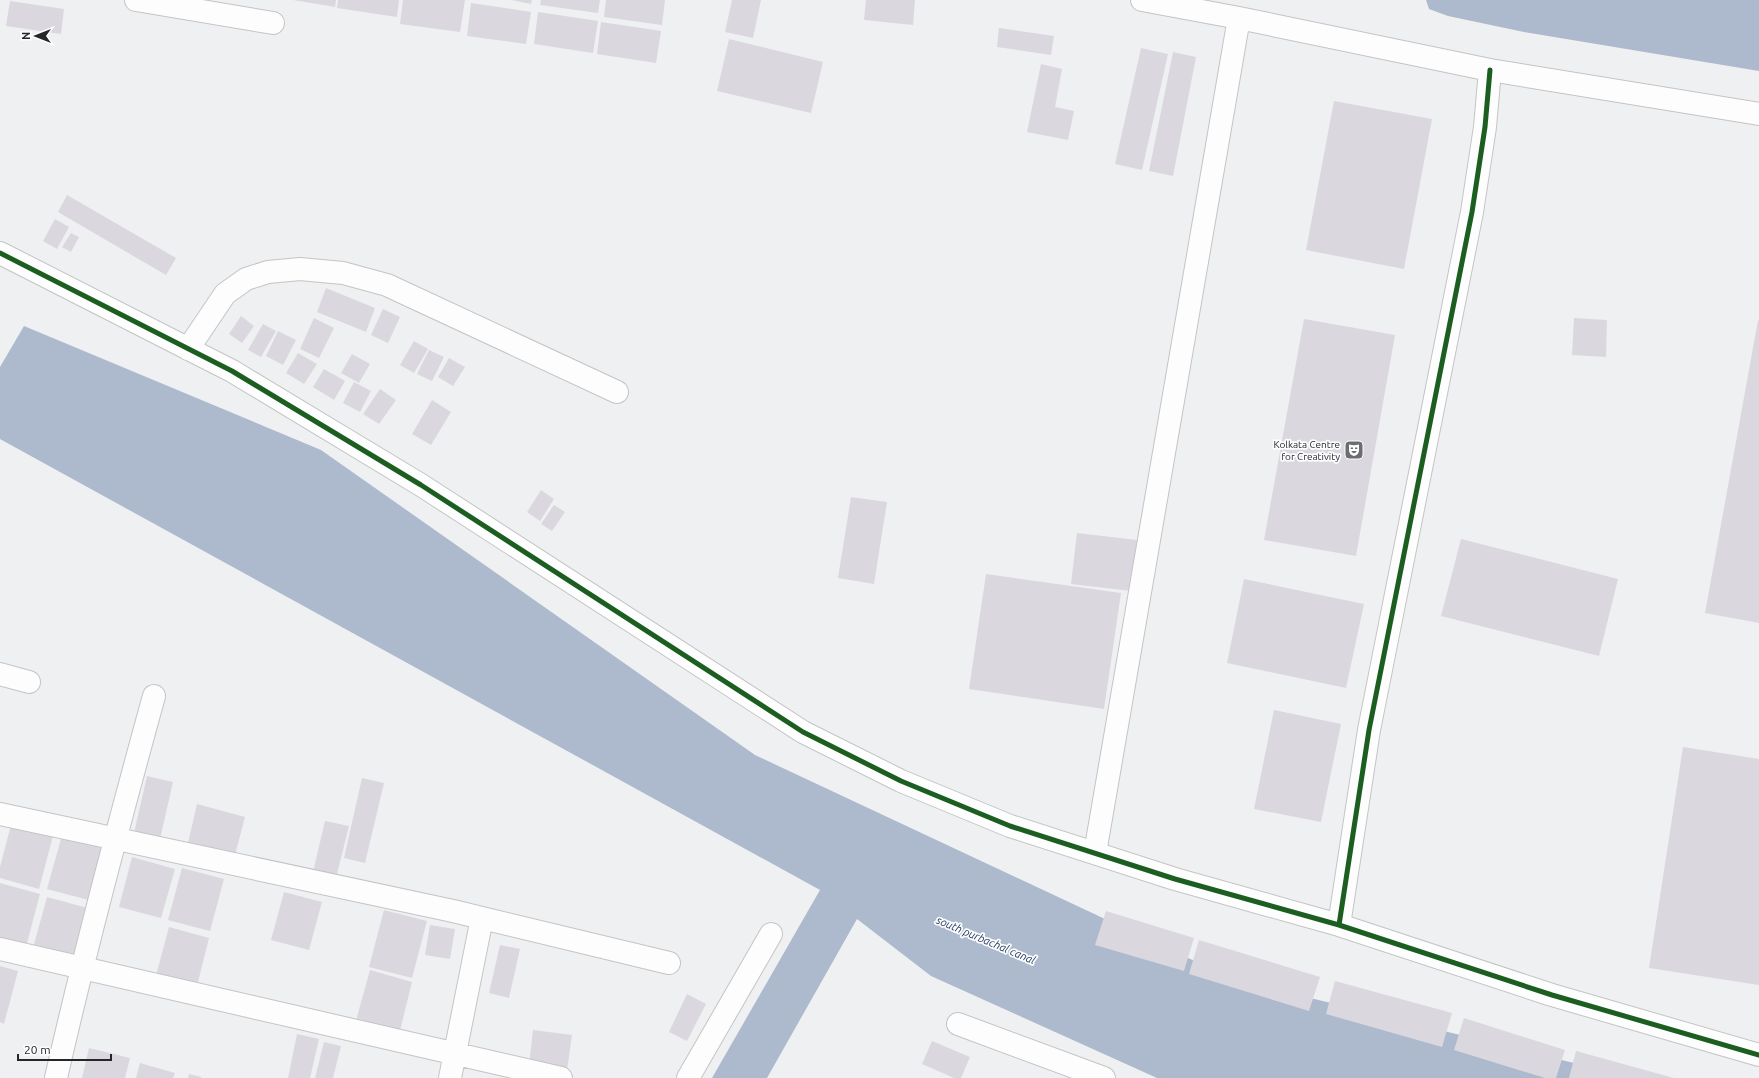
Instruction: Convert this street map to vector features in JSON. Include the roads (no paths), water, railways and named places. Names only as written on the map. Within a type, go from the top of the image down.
[{"type":"street","points":[[136,0],[273,23]]},
{"type":"street","points":[[1142,0],[1239,18],[1490,70],[1759,114]]},
{"type":"street","points":[[1095,853],[1239,18]]},
{"type":"street","points":[[1339,925],[1369,730],[1472,212],[1485,127],[1490,70]]},
{"type":"street","points":[[0,253],[232,371],[421,485],[803,732],[901,781],[1010,826],[1175,879],[1339,925],[1552,995],[1759,1055]]},
{"type":"street","points":[[188,348],[225,294],[246,279],[268,272],[300,270],[343,273],[387,285],[617,392]]},
{"type":"street","points":[[0,674],[29,682]]},
{"type":"street","points":[[56,1078],[81,968],[114,838],[154,696]]},
{"type":"street","points":[[0,814],[482,918],[669,963]]},
{"type":"street","points":[[450,1078],[482,918]]},
{"type":"street","points":[[688,1078],[771,934]]},
{"type":"street","points":[[0,949],[561,1078]]},
{"type":"street","points":[[958,1024],[1104,1078]]},
{"type":"water","points":[[1426,0],[1759,0],[1759,71],[1524,32],[1448,16],[1429,9]]},
{"type":"water","name":"south purbachal canal","points":[[24,326],[321,450],[755,755],[1233,979],[1635,1078],[1157,1078],[931,976],[857,919],[767,1078],[712,1078],[820,890],[0,439],[0,367]]},
{"type":"place","name":"Kolkata Centre for Creativity","points":[[1354,450]]}]
